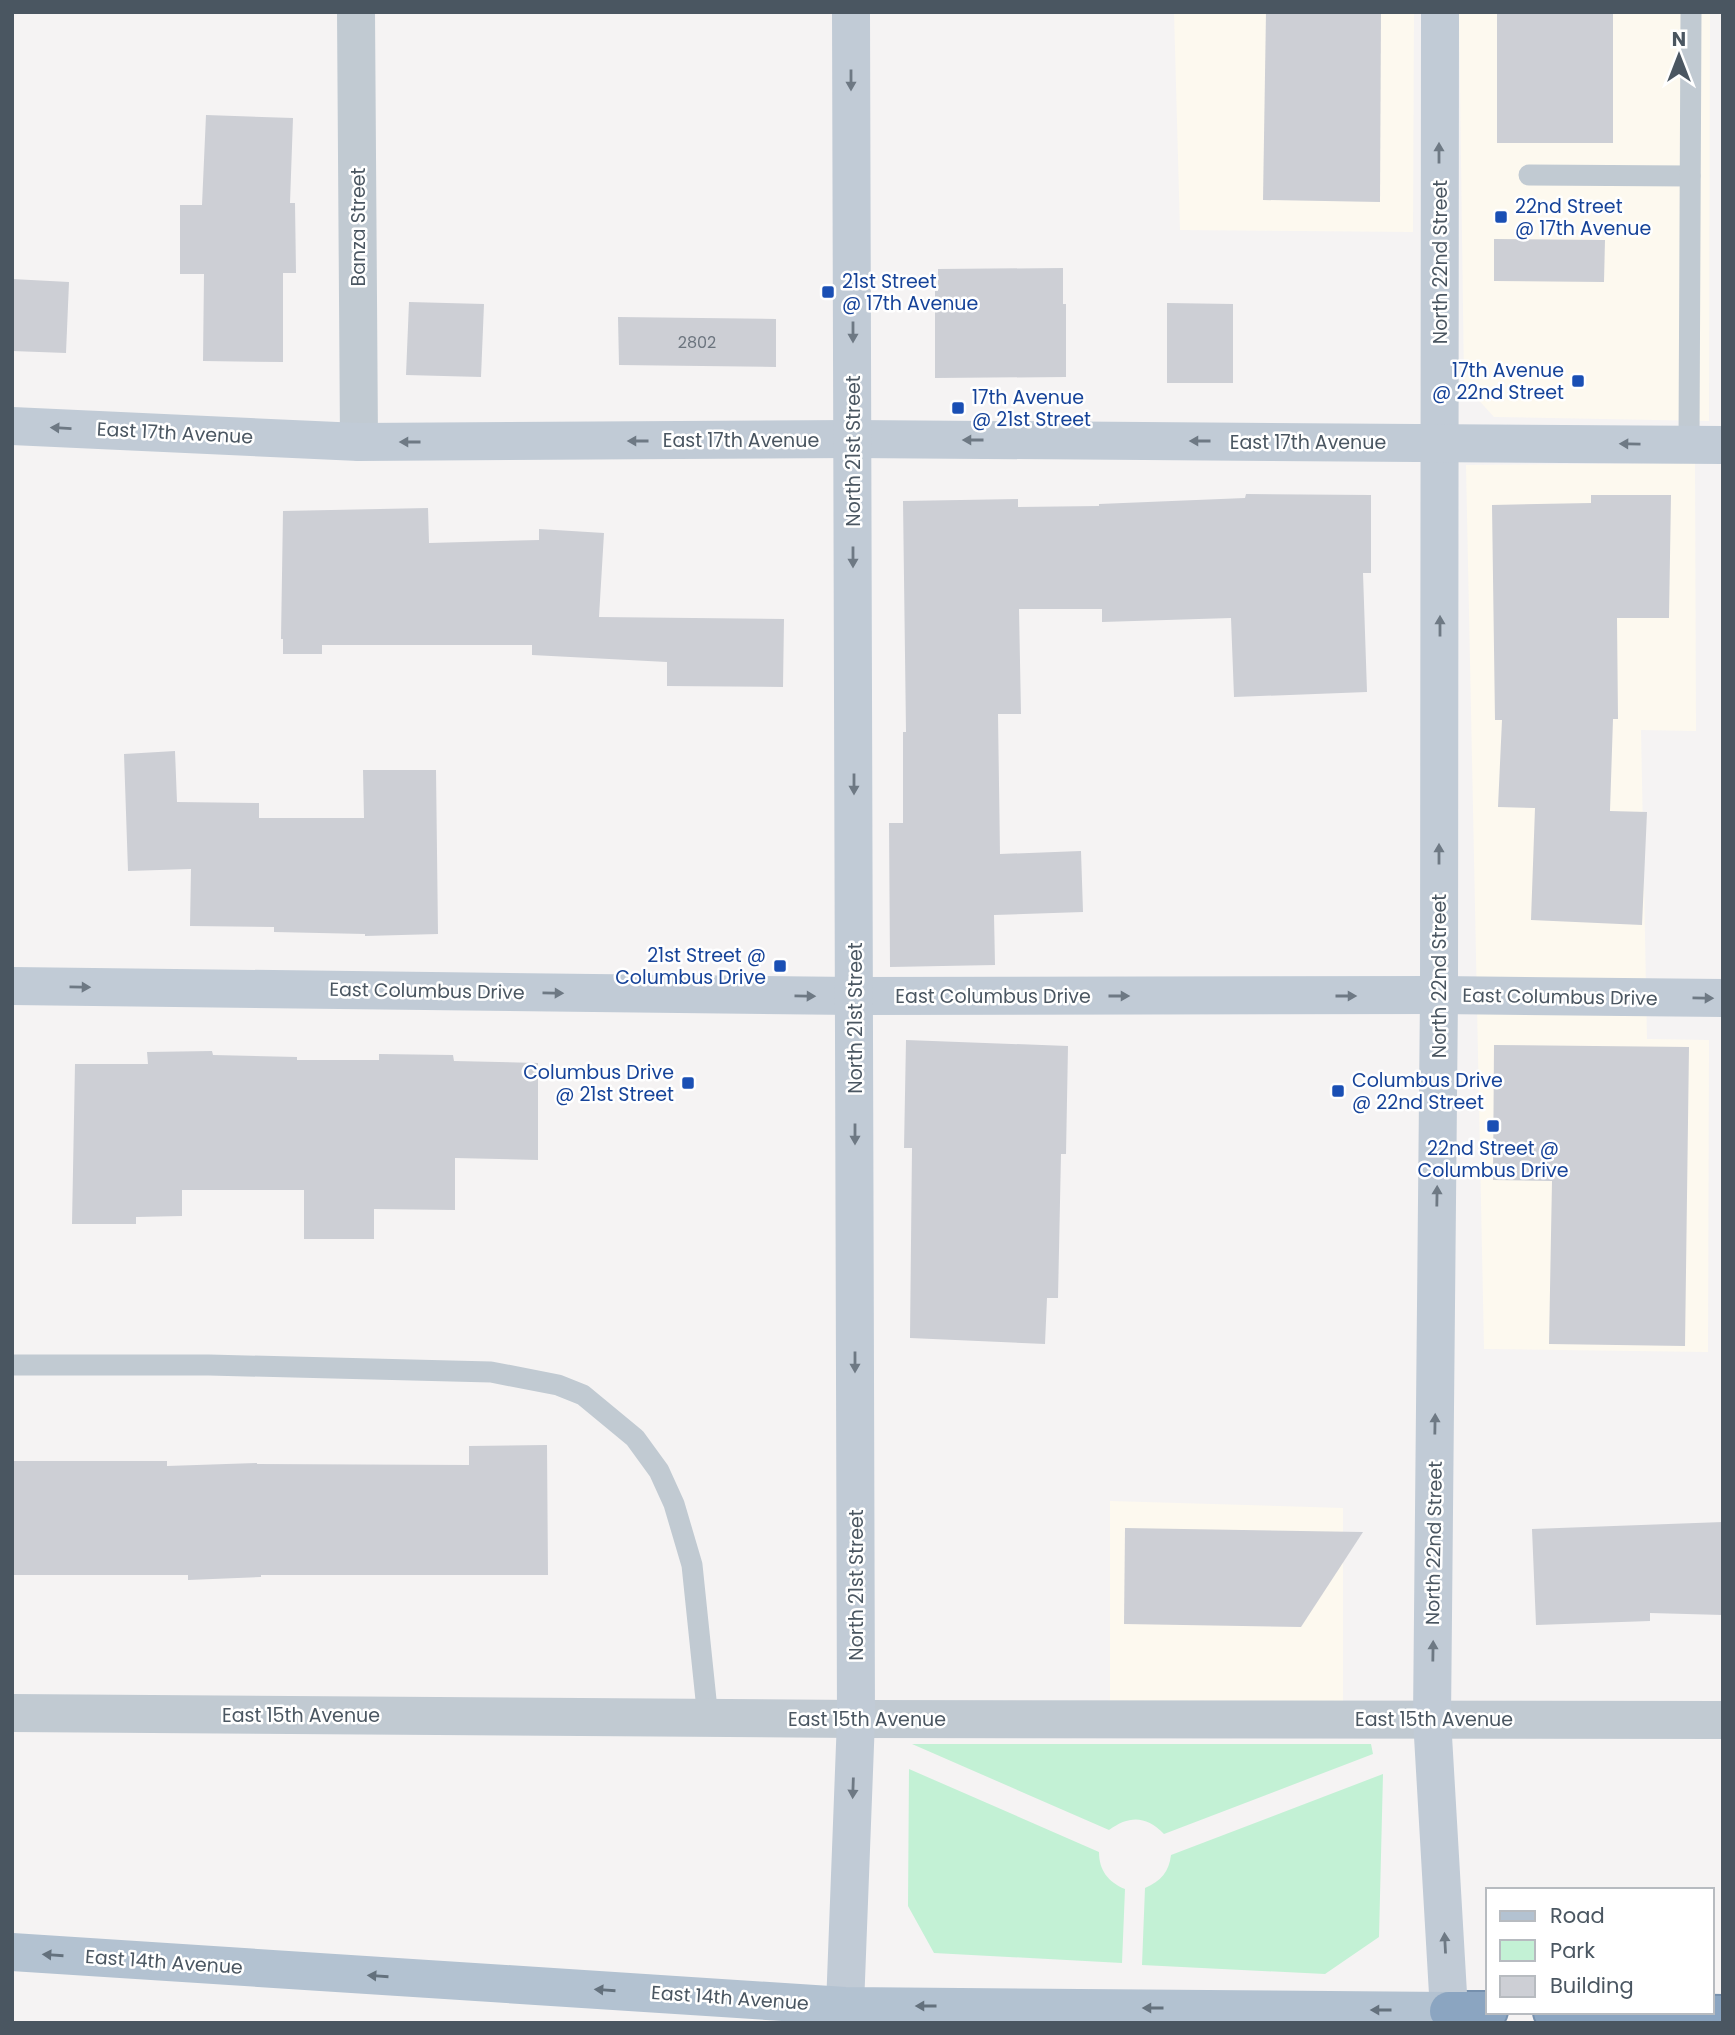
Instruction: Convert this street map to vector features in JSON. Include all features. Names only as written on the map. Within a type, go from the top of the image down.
[{"type":"highway","points":[[1449,2017],[1486,2011]]},
{"type":"highway","points":[[1666,2014],[1723,2015]]},
{"type":"main road","name":"North 21st Street","points":[[845,2014],[856,1719],[851,12]]},
{"type":"main road","name":"North 22nd Street","points":[[1440,12],[1439,995],[1432,1719],[1449,2017]]},
{"type":"main road","name":"East 17th Avenue","points":[[12,426],[359,442],[853,439],[1706,445]]},
{"type":"main road","name":"East Columbus Drive","points":[[12,986],[855,996],[1439,995],[1723,998]]},
{"type":"main road","name":"East 14th Avenue","points":[[12,1952],[845,2014],[1449,2017]]},
{"type":"street","name":"Banza Street","points":[[356,12],[359,442]]},
{"type":"street","name":"East 15th Avenue","points":[[12,1713],[856,1719],[1723,1720]]},
{"type":"lane","points":[[1691,12],[1690,176],[1706,445]]},
{"type":"lane","points":[[1530,175],[1690,176]]},
{"type":"lane","points":[[12,1365],[209,1365],[491,1372],[558,1385],[583,1395],[635,1438],[659,1471],[674,1504],[692,1565],[708,1718]]},
{"type":"shaded area","points":[[1174,12],[1414,12],[1413,232],[1180,230]]},
{"type":"shaded area","points":[[1459,12],[1710,12],[1709,421],[1494,417],[1464,384]]},
{"type":"shaded area","points":[[1695,463],[1696,731],[1641,730],[1647,1039],[1709,1040],[1708,1352],[1484,1349],[1466,465]]},
{"type":"shaded area","points":[[1110,1501],[1343,1508],[1343,1711],[1110,1711]]},
{"type":"green space","points":[[912,1744],[1371,1744],[1373,1754],[1164,1834],[1151,1824],[1138,1820],[1124,1822],[1109,1830]]},
{"type":"green space","points":[[909,1769],[1099,1852],[1106,1875],[1125,1889],[1122,1963],[934,1953],[908,1906]]},
{"type":"green space","points":[[1383,1774],[1379,1937],[1325,1974],[1142,1965],[1145,1888],[1163,1875],[1171,1855]]},
{"type":"building","points":[[1266,12],[1381,12],[1380,202],[1263,200]]},
{"type":"building","points":[[1497,12],[1613,12],[1613,143],[1497,143]]},
{"type":"building","points":[[206,115],[293,118],[290,203],[295,203],[296,273],[283,273],[283,362],[203,361],[204,274],[180,274],[180,205],[202,205]]},
{"type":"building","points":[[1494,239],[1605,240],[1604,282],[1494,281]]},
{"type":"building","points":[[1063,268],[1066,377],[935,378],[935,291],[938,291],[938,269]]},
{"type":"building","points":[[12,279],[69,282],[66,353],[12,351]]},
{"type":"building","points":[[409,302],[484,304],[481,377],[406,375]]},
{"type":"building","points":[[1167,303],[1233,304],[1233,383],[1167,383]]},
{"type":"building","points":[[618,317],[776,319],[776,367],[619,365]]},
{"type":"building","points":[[1246,494],[1371,495],[1371,573],[1363,573],[1367,692],[1234,697],[1231,618],[1102,622],[1102,609],[1019,609],[1021,714],[998,714],[1000,854],[1081,851],[1083,912],[994,915],[995,965],[890,967],[889,823],[903,823],[903,732],[906,732],[903,501],[1018,499],[1018,507],[1099,506],[1245,498]]},
{"type":"building","points":[[1591,495],[1671,495],[1669,618],[1617,618],[1618,719],[1613,719],[1610,811],[1647,812],[1642,925],[1531,920],[1535,808],[1498,807],[1502,720],[1495,720],[1492,505],[1591,503]]},
{"type":"building","points":[[428,508],[429,543],[539,540],[539,529],[604,533],[599,617],[784,619],[783,687],[667,686],[667,662],[532,655],[532,645],[322,645],[322,654],[283,654],[283,511]]},
{"type":"building","points":[[175,751],[177,802],[259,803],[259,818],[364,818],[363,770],[436,770],[438,934],[365,936],[274,932],[274,927],[190,926],[191,869],[128,871],[124,754]]},
{"type":"building","points":[[906,1040],[1068,1046],[1066,1154],[1061,1154],[1058,1298],[1047,1298],[1045,1344],[910,1338],[912,1148],[904,1148]]},
{"type":"building","points":[[1494,1045],[1689,1047],[1685,1346],[1549,1344],[1552,1181],[1493,1180]]},
{"type":"building","points":[[212,1051],[213,1055],[297,1057],[297,1060],[379,1060],[379,1054],[453,1055],[454,1061],[538,1063],[538,1160],[455,1158],[455,1210],[374,1209],[374,1239],[304,1239],[304,1190],[182,1190],[182,1216],[136,1217],[136,1224],[72,1224],[75,1064],[148,1064],[147,1052]]},
{"type":"building","points":[[547,1445],[548,1575],[261,1575],[188,1580],[188,1575],[12,1575],[12,1461],[167,1461],[167,1466],[257,1463],[469,1465],[469,1446]]},
{"type":"building","points":[[1723,1522],[1723,1615],[1650,1613],[1650,1621],[1536,1625],[1532,1529]]},
{"type":"building","points":[[1125,1528],[1363,1532],[1301,1627],[1124,1624]]},
{"type":"place","name":"22nd Street @ 17th Avenue","points":[[1501,217]]},
{"type":"place","name":"21st Street @ 17th Avenue","points":[[828,292]]},
{"type":"place","name":"17th Avenue @ 22nd Street","points":[[1578,381]]},
{"type":"place","name":"17th Avenue @ 21st Street","points":[[958,408]]},
{"type":"place","name":"21st Street @ Columbus Drive","points":[[780,966]]},
{"type":"place","name":"Columbus Drive @ 21st Street","points":[[688,1083]]},
{"type":"place","name":"Columbus Drive @ 22nd Street","points":[[1338,1091]]},
{"type":"place","name":"22nd Street @ Columbus Drive","points":[[1493,1126]]}]
